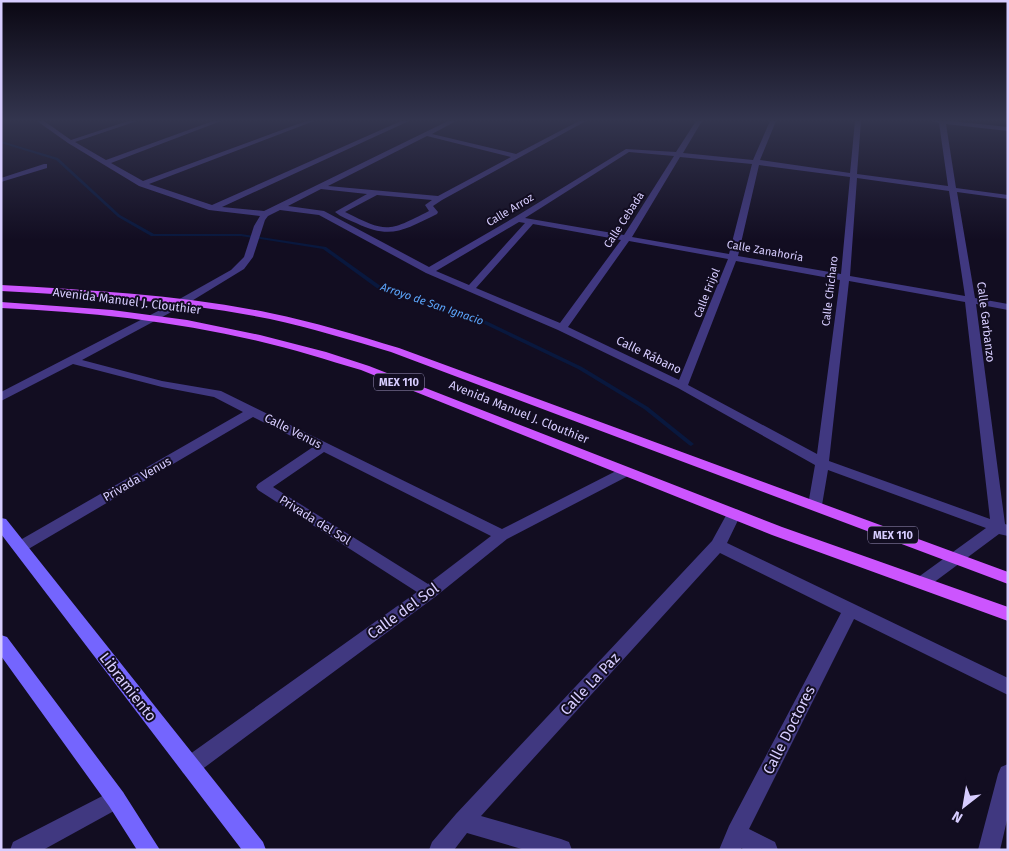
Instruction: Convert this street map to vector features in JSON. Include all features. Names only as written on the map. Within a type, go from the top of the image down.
[{"type":"main road","name":"Avenida Manuel J. Clouthier","points":[[1,288],[126,295],[269,316],[368,342],[395,350],[1008,578]]},
{"type":"main road","name":"Avenida Manuel J. Clouthier","points":[[1,304],[78,310],[212,328],[296,347],[365,368],[777,531],[1008,614]]},
{"type":"main road","name":"Libramiento","points":[[1,523],[255,850]]},
{"type":"main road","points":[[1,642],[116,799],[149,850]]},
{"type":"street","points":[[142,184],[204,161]]},
{"type":"street","points":[[212,208],[317,161]]},
{"type":"street","points":[[1,397],[151,320],[244,264],[254,245],[262,217],[278,207],[371,161]]},
{"type":"street","points":[[376,192],[339,212],[377,231],[396,231],[434,212],[429,205],[439,198],[508,161]]},
{"type":"street","name":"Calle Arroz","points":[[429,271],[518,219],[611,161]]},
{"type":"street","name":"Calle Cebada","points":[[562,328],[626,239],[675,161]]},
{"type":"street","points":[[744,161],[1008,197]]},
{"type":"street","name":"Calle Chícharo","points":[[814,505],[822,463],[845,276],[855,161]]},
{"type":"street","name":"Calle Garbanzo","points":[[948,161],[954,190],[1003,529]]},
{"type":"street","points":[[105,162],[142,184],[212,208],[262,217]]},
{"type":"street","name":"Calle Frijol","points":[[682,386],[733,257],[756,162]]},
{"type":"street","points":[[2,178],[44,166]]},
{"type":"street","points":[[318,187],[439,198]]},
{"type":"street","name":"Calle Rábano","points":[[278,207],[321,213],[429,271],[562,328],[682,386],[822,463],[1003,529]]},
{"type":"street","name":"Calle Zanahoria","points":[[518,219],[1008,306]]},
{"type":"street","name":"Calle Arroz","points":[[471,288],[531,221]]},
{"type":"street","name":"Calle Venus","points":[[73,360],[162,384],[217,394],[502,535]]},
{"type":"street","name":"Privada Venus","points":[[20,547],[254,411]]},
{"type":"street","name":"Privada del Sol","points":[[324,446],[263,487],[429,592]]},
{"type":"street","name":"Calle del Sol","points":[[190,766],[429,592],[502,535],[625,472]]},
{"type":"street","name":"Calle La Paz","points":[[440,850],[462,821],[718,545],[734,514]]},
{"type":"street","points":[[923,582],[1003,529]]},
{"type":"street","points":[[718,545],[1008,687]]},
{"type":"street","name":"Calle Doctores","points":[[733,841],[850,611]]},
{"type":"street","points":[[989,850],[1008,774]]},
{"type":"street","points":[[21,850],[116,799]]},
{"type":"street","points":[[462,821],[561,850]]},
{"type":"street","points":[[733,841],[767,850]]},
{"type":"waterway","name":"Arroyo de San Ignacio","points":[[59,161],[119,216],[153,235],[241,235],[324,248],[380,288],[480,320],[580,368],[646,408],[691,444]]}]
